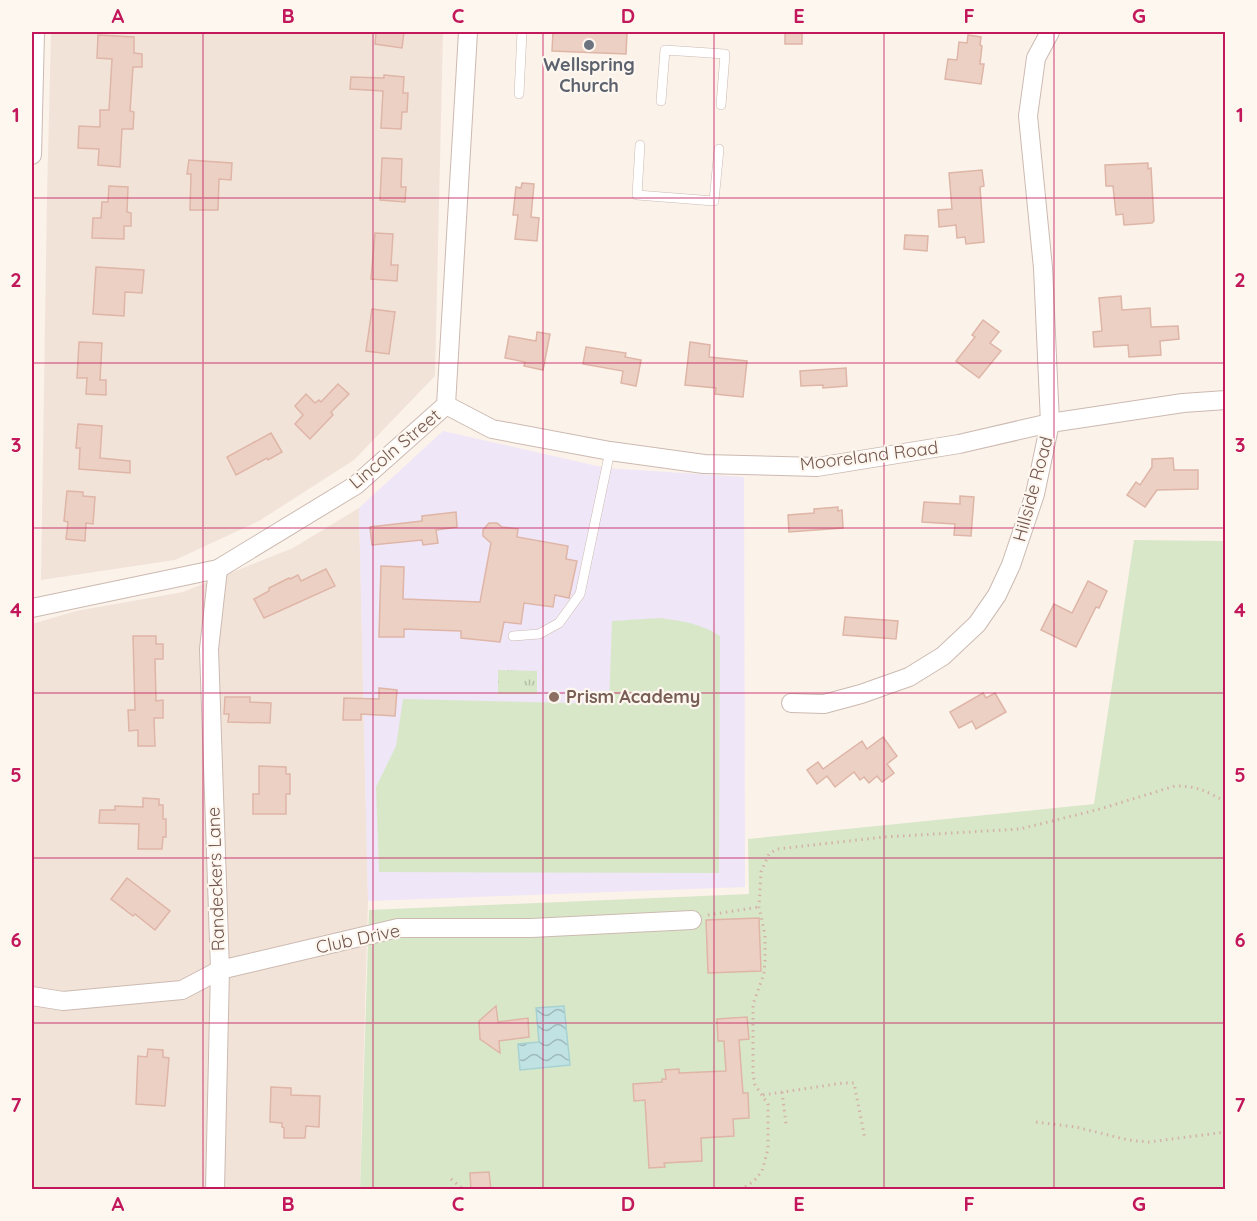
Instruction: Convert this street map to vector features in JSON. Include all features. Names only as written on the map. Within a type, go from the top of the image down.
[{"type":"street","points":[[32,154],[35,32]]},
{"type":"street","name":"Lincoln Street","points":[[32,608],[218,569],[356,484],[446,405],[468,32]]},
{"type":"street","name":"Hillside Road","points":[[791,703],[824,704],[861,694],[909,677],[943,656],[977,624],[997,595],[1011,565],[1035,494],[1050,423],[1042,268],[1028,116],[1036,58],[1050,32]]},
{"type":"street","name":"Mooreland Road","points":[[446,405],[492,429],[610,451],[704,464],[817,467],[959,444],[1050,423],[1183,403],[1226,400]]},
{"type":"street","name":"Randeckers Lane","points":[[215,1190],[220,970],[209,649],[218,569]]},
{"type":"street","name":"Club Drive","points":[[32,996],[63,1001],[182,990],[220,970],[398,928],[531,928],[692,920]]},
{"type":"lane","points":[[519,94],[522,32]]},
{"type":"lane","points":[[661,101],[665,50],[725,54],[722,105]]},
{"type":"lane","points":[[640,145],[637,195],[714,201],[719,149]]},
{"type":"lane","points":[[513,636],[539,634],[559,622],[580,594],[610,451]]},
{"type":"path","points":[[740,1190],[754,1181],[762,1171],[768,1149],[768,1104],[755,1085],[753,1074],[753,1004],[764,974],[765,935],[759,907],[761,872],[769,854],[777,849],[884,837],[1020,829],[1100,809],[1175,786],[1205,789],[1226,802]]},
{"type":"path","points":[[692,920],[712,914],[759,907]]},
{"type":"path","points":[[763,1095],[854,1083],[865,1139]]},
{"type":"path","points":[[782,1092],[786,1124]]},
{"type":"path","points":[[1036,1122],[1149,1142],[1226,1132]]},
{"type":"path","points":[[451,1179],[464,1190]]},
{"type":"shaded area","points":[[51,32],[443,32],[435,376],[354,460],[259,521],[175,560],[41,580],[47,196]]},
{"type":"shaded area","name":"Prism Academy","points":[[443,431],[606,468],[744,477],[745,887],[368,901],[359,508]]},
{"type":"shaded area","points":[[359,508],[368,901],[360,1189],[32,1190],[32,624],[76,611],[183,592],[293,548]]},
{"type":"green space","points":[[1134,540],[1225,541],[1225,1189],[360,1190],[369,910],[749,894],[748,839],[1094,804]]},
{"type":"green space","points":[[659,618],[698,625],[720,636],[719,873],[379,872],[376,787],[396,746],[403,699],[609,704],[612,621]]},
{"type":"green space","points":[[498,670],[537,671],[537,694],[498,694]]},
{"type":"water","points":[[564,1006],[570,1065],[520,1070],[518,1044],[539,1042],[536,1008]]},
{"type":"building","points":[[376,32],[404,32],[402,48],[375,44]]},
{"type":"building","name":"Wellspring Church","points":[[553,32],[627,32],[626,54],[552,51]]},
{"type":"building","points":[[785,32],[802,32],[802,44],[785,44]]},
{"type":"building","points":[[98,35],[134,37],[134,53],[142,54],[142,67],[133,67],[130,111],[134,112],[133,129],[122,129],[120,167],[98,165],[99,149],[78,148],[79,126],[100,127],[100,110],[109,110],[112,59],[97,58]]},
{"type":"building","points":[[968,35],[981,37],[980,64],[984,64],[981,84],[945,79],[948,59],[957,60],[959,42],[967,43]]},
{"type":"building","points":[[384,75],[404,77],[403,93],[408,93],[407,112],[402,112],[401,129],[381,128],[383,91],[350,89],[351,77],[384,78]]},
{"type":"building","points":[[382,158],[402,159],[401,187],[406,187],[405,202],[380,200]]},
{"type":"building","points":[[189,160],[232,163],[231,180],[219,179],[218,210],[190,210],[191,174],[187,174]]},
{"type":"building","points":[[1148,163],[1148,169],[1151,168],[1154,221],[1124,225],[1123,214],[1116,215],[1113,186],[1106,186],[1105,165]]},
{"type":"building","points":[[982,170],[984,186],[980,187],[984,242],[966,244],[965,237],[957,238],[956,225],[939,227],[938,210],[952,209],[949,173]]},
{"type":"building","points":[[522,183],[534,184],[531,217],[539,218],[537,241],[515,239],[518,215],[513,215],[516,187],[521,188]]},
{"type":"building","points":[[109,186],[128,187],[127,212],[131,213],[131,226],[124,226],[124,239],[92,238],[93,218],[101,218],[102,202],[108,202]]},
{"type":"building","points":[[375,233],[393,234],[391,265],[398,265],[397,281],[371,279]]},
{"type":"building","points":[[905,235],[928,236],[927,251],[904,249]]},
{"type":"building","points":[[96,267],[144,270],[142,293],[125,292],[124,316],[93,314]]},
{"type":"building","points":[[1121,296],[1122,310],[1150,308],[1151,327],[1178,326],[1179,339],[1160,341],[1161,355],[1129,357],[1128,345],[1094,347],[1093,332],[1102,331],[1099,298]]},
{"type":"building","points":[[372,309],[395,312],[389,354],[366,351]]},
{"type":"building","points":[[983,320],[999,332],[990,343],[1001,351],[979,378],[956,361],[975,337],[972,335]]},
{"type":"building","points":[[537,332],[550,334],[543,370],[524,366],[525,362],[505,358],[509,336],[536,341]]},
{"type":"building","points":[[79,342],[102,343],[100,380],[106,380],[106,395],[86,394],[87,378],[77,378]]},
{"type":"building","points":[[690,342],[710,345],[709,357],[747,361],[743,397],[715,394],[716,388],[685,385]]},
{"type":"building","points":[[586,347],[626,353],[625,357],[641,360],[636,386],[621,383],[623,371],[583,364]]},
{"type":"building","points":[[846,368],[847,386],[823,388],[823,385],[801,386],[800,371]]},
{"type":"building","points":[[338,384],[349,394],[331,412],[333,415],[310,439],[295,424],[303,415],[295,406],[306,394],[315,403],[319,400],[321,402]]},
{"type":"building","points":[[78,424],[102,426],[100,458],[130,461],[130,473],[79,469],[80,448],[76,448]]},
{"type":"building","points":[[271,433],[282,452],[236,475],[227,457]]},
{"type":"building","points":[[1173,458],[1174,470],[1198,470],[1198,489],[1157,490],[1145,507],[1127,495],[1136,482],[1140,485],[1152,467],[1152,459]]},
{"type":"building","points":[[67,491],[83,492],[83,496],[95,497],[93,524],[86,523],[85,541],[66,539],[68,522],[64,521]]},
{"type":"building","points":[[960,496],[974,497],[971,536],[954,535],[955,524],[922,522],[924,502],[960,504]]},
{"type":"building","points":[[838,507],[838,511],[842,510],[843,528],[789,532],[788,515],[814,513],[814,509]]},
{"type":"building","points":[[456,512],[457,527],[436,530],[438,543],[423,545],[422,540],[372,545],[370,527],[422,521],[422,516]]},
{"type":"building","points":[[489,523],[518,529],[517,537],[568,546],[566,559],[577,561],[569,598],[555,595],[553,607],[524,603],[521,624],[504,622],[500,642],[461,638],[461,631],[404,629],[404,637],[379,637],[381,566],[404,567],[403,599],[480,602],[491,543],[483,536],[483,530]]},
{"type":"building","points":[[326,569],[335,586],[264,618],[254,599],[289,578],[298,575],[301,581]]},
{"type":"building","points":[[1088,581],[1107,591],[1099,608],[1096,607],[1076,647],[1041,630],[1054,604],[1072,613]]},
{"type":"building","points":[[845,617],[898,621],[896,639],[843,635]]},
{"type":"building","points":[[133,636],[156,636],[156,644],[163,644],[163,659],[155,659],[156,701],[163,700],[163,718],[154,718],[155,746],[138,746],[138,730],[129,731],[128,710],[135,710]]},
{"type":"building","points":[[379,688],[397,690],[395,716],[361,714],[361,720],[343,720],[344,698],[379,699]]},
{"type":"building","points":[[983,693],[986,698],[995,693],[1006,712],[976,729],[972,721],[959,728],[950,712]]},
{"type":"building","points":[[225,697],[250,697],[250,702],[271,703],[270,723],[228,722],[229,714],[224,714]]},
{"type":"building","points":[[883,737],[897,756],[887,764],[894,773],[882,782],[877,776],[869,783],[864,777],[860,780],[854,772],[835,787],[827,776],[817,784],[807,770],[818,762],[823,769],[862,741],[867,749]]},
{"type":"building","points":[[259,766],[286,767],[286,774],[290,774],[290,794],[286,794],[286,814],[253,814],[253,794],[259,794]]},
{"type":"building","points":[[143,798],[159,799],[159,805],[163,805],[166,837],[163,837],[162,849],[138,849],[139,824],[99,823],[100,810],[115,810],[115,806],[143,807]]},
{"type":"building","points":[[127,878],[170,911],[155,930],[111,899]]},
{"type":"building","points":[[759,918],[761,971],[708,973],[706,920]]},
{"type":"building","points":[[496,1006],[498,1022],[528,1018],[529,1037],[499,1041],[500,1053],[480,1039],[479,1021]]},
{"type":"building","points":[[747,1017],[749,1039],[739,1040],[743,1093],[748,1093],[749,1118],[733,1119],[734,1136],[701,1138],[702,1161],[664,1163],[665,1167],[649,1168],[645,1100],[634,1101],[633,1084],[662,1082],[662,1079],[666,1079],[665,1070],[679,1069],[679,1073],[726,1071],[724,1041],[718,1041],[717,1019]]},
{"type":"building","points":[[148,1049],[163,1050],[163,1057],[169,1058],[165,1106],[136,1104],[138,1056],[147,1057]]},
{"type":"building","points":[[271,1087],[291,1088],[291,1095],[320,1096],[319,1127],[306,1126],[305,1138],[284,1138],[282,1123],[270,1122]]},
{"type":"building","points":[[489,1172],[491,1190],[471,1190],[470,1173]]},
{"type":"place","name":"Wellspring Church","points":[[589,45]]},
{"type":"place","name":"Prism Academy","points":[[554,697]]}]
